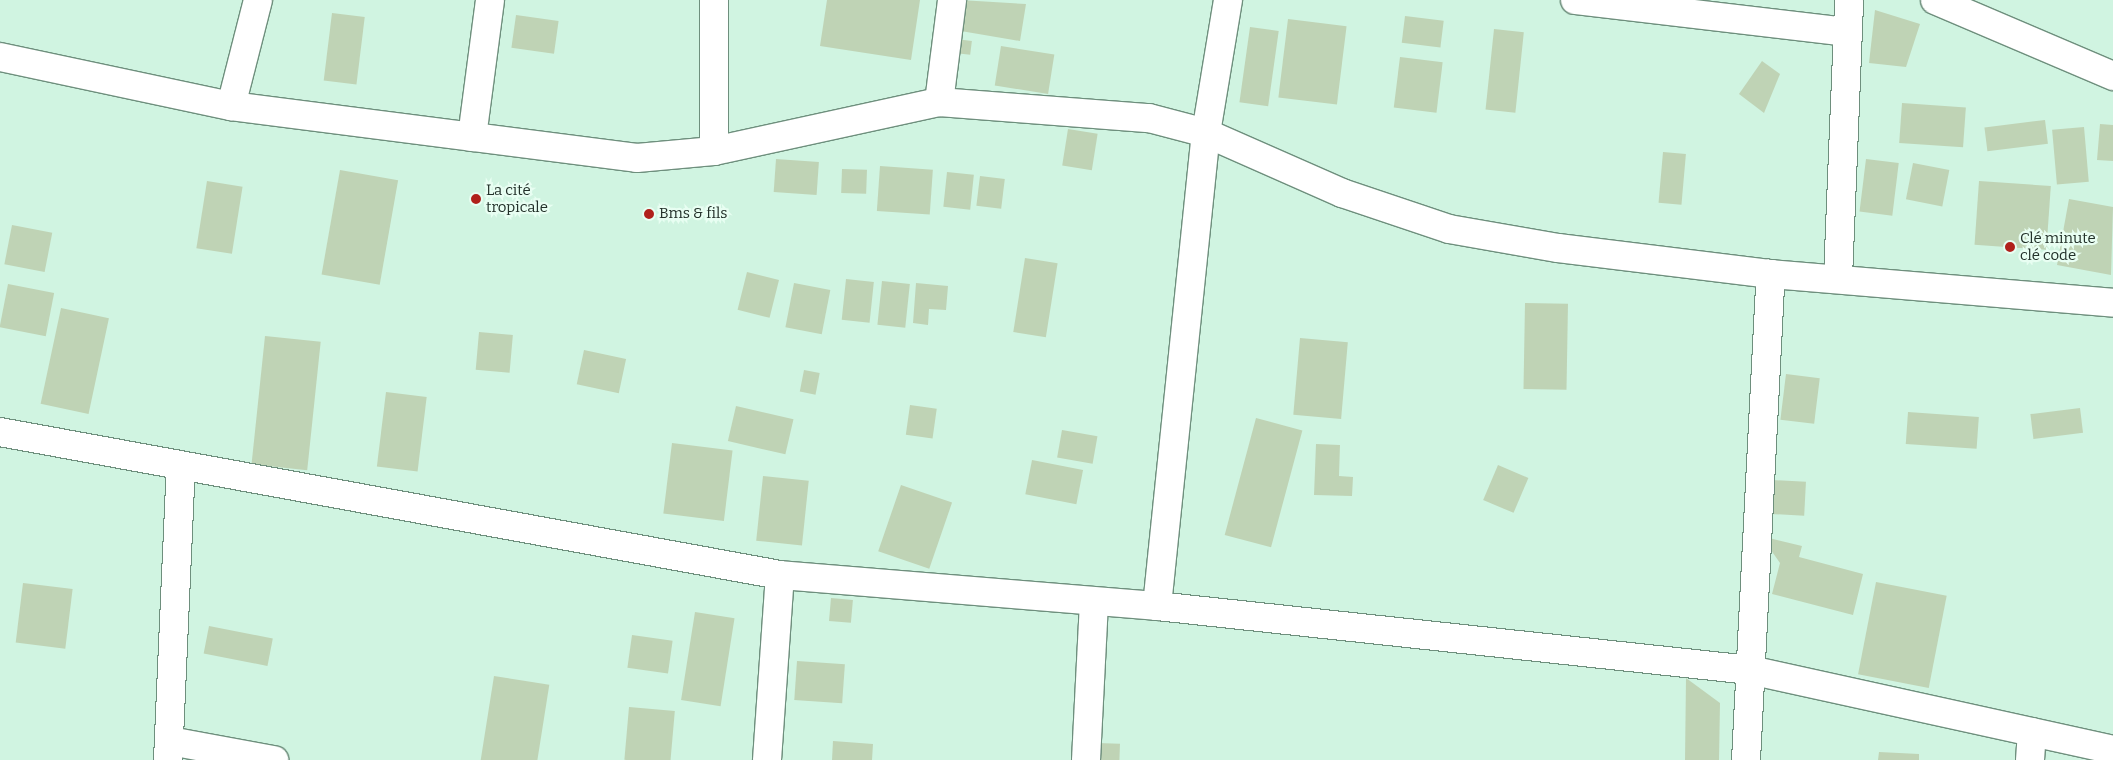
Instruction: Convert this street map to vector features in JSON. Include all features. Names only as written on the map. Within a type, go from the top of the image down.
[{"type":"street","points":[[230,106],[258,0]]},
{"type":"street","points":[[472,137],[490,0]]},
{"type":"street","points":[[714,0],[714,151]]},
{"type":"street","points":[[939,102],[952,0]]},
{"type":"street","points":[[1157,606],[1206,133],[1228,0]]},
{"type":"street","points":[[1575,0],[1847,32]]},
{"type":"street","points":[[1838,278],[1849,0]]},
{"type":"street","points":[[1936,0],[2113,76]]},
{"type":"street","points":[[0,57],[230,106],[637,158],[714,151],[939,102],[1149,118],[1206,133],[1342,193],[1449,229],[1558,248],[1771,274],[1838,278],[2113,303]]},
{"type":"street","points":[[1746,760],[1771,274]]},
{"type":"street","points":[[0,432],[181,468],[780,575],[1157,606],[1750,670],[2113,750]]},
{"type":"street","points":[[181,468],[169,751],[274,760]]},
{"type":"street","points":[[767,760],[780,575]]},
{"type":"street","points":[[1086,760],[1094,602]]},
{"type":"street","points":[[2030,760],[2032,732]]},
{"type":"building","points":[[827,0],[920,0],[911,60],[820,46]]},
{"type":"building","points":[[960,0],[1026,4],[1020,41],[955,30]]},
{"type":"building","points":[[1875,10],[1920,24],[1906,67],[1869,63]]},
{"type":"building","points":[[332,13],[365,17],[356,85],[324,80]]},
{"type":"building","points":[[516,15],[559,21],[554,54],[511,48]]},
{"type":"building","points":[[1405,16],[1444,21],[1440,48],[1402,43]]},
{"type":"building","points":[[1288,19],[1347,26],[1337,105],[1278,97]]},
{"type":"building","points":[[1250,27],[1279,31],[1268,106],[1239,102]]},
{"type":"building","points":[[1494,29],[1524,32],[1515,113],[1486,110]]},
{"type":"building","points":[[956,39],[972,41],[970,55],[954,53]]},
{"type":"building","points":[[1001,46],[1054,54],[1048,94],[995,86]]},
{"type":"building","points":[[1400,57],[1443,62],[1436,113],[1394,108]]},
{"type":"building","points":[[1762,61],[1780,74],[1764,113],[1739,94]]},
{"type":"building","points":[[1902,103],[1966,107],[1963,147],[1899,143]]},
{"type":"building","points":[[2045,120],[2048,144],[1987,151],[1984,127]]},
{"type":"building","points":[[2100,124],[2113,125],[2113,161],[2097,160]]},
{"type":"building","points":[[2084,127],[2089,182],[2057,185],[2052,130]]},
{"type":"building","points":[[1068,129],[1098,134],[1092,170],[1062,166]]},
{"type":"building","points":[[1663,152],[1686,154],[1681,205],[1659,203]]},
{"type":"building","points":[[776,159],[819,162],[817,195],[774,192]]},
{"type":"building","points":[[1866,159],[1899,163],[1892,216],[1860,212]]},
{"type":"building","points":[[1913,163],[1949,170],[1942,206],[1906,199]]},
{"type":"building","points":[[880,166],[933,170],[930,215],[877,211]]},
{"type":"building","points":[[842,169],[867,170],[866,194],[841,193]]},
{"type":"building","points":[[340,170],[398,180],[380,285],[322,274]]},
{"type":"building","points":[[947,172],[974,175],[970,210],[943,207]]},
{"type":"building","points":[[980,176],[1005,179],[1001,209],[976,206]]},
{"type":"building","points":[[207,181],[243,187],[232,254],[196,248]]},
{"type":"building","points":[[1979,181],[2051,186],[2046,250],[1975,245]]},
{"type":"building","points":[[2069,199],[2113,207],[2111,275],[2057,265]]},
{"type":"building","points":[[12,225],[52,233],[45,272],[4,264]]},
{"type":"building","points":[[1025,258],[1058,263],[1046,337],[1013,332]]},
{"type":"building","points":[[747,272],[779,280],[770,318],[738,310]]},
{"type":"building","points":[[846,279],[874,282],[870,323],[842,320]]},
{"type":"building","points":[[882,281],[910,284],[905,328],[877,325]]},
{"type":"building","points":[[794,283],[830,290],[822,334],[785,327]]},
{"type":"building","points":[[916,283],[948,286],[946,310],[929,309],[928,325],[913,323]]},
{"type":"building","points":[[8,284],[54,293],[46,336],[0,327]]},
{"type":"building","points":[[1525,303],[1568,304],[1566,390],[1523,389]]},
{"type":"building","points":[[61,308],[109,318],[89,414],[41,404]]},
{"type":"building","points":[[479,332],[513,335],[510,373],[476,370]]},
{"type":"building","points":[[265,336],[321,342],[307,470],[252,464]]},
{"type":"building","points":[[1300,338],[1348,342],[1341,419],[1293,415]]},
{"type":"building","points":[[584,350],[626,359],[619,393],[577,384]]},
{"type":"building","points":[[804,370],[820,373],[816,395],[800,392]]},
{"type":"building","points":[[1786,374],[1820,378],[1814,424],[1780,420]]},
{"type":"building","points":[[386,392],[427,397],[418,471],[377,466]]},
{"type":"building","points":[[910,405],[937,409],[933,438],[906,435]]},
{"type":"building","points":[[736,406],[793,419],[785,454],[728,441]]},
{"type":"building","points":[[2080,408],[2083,433],[2033,439],[2030,414]]},
{"type":"building","points":[[1908,412],[1979,417],[1977,449],[1906,444]]},
{"type":"building","points":[[1256,418],[1302,430],[1271,547],[1225,535]]},
{"type":"building","points":[[1062,430],[1097,436],[1093,464],[1057,458]]},
{"type":"building","points":[[672,443],[733,450],[724,521],[663,513]]},
{"type":"building","points":[[1316,444],[1340,445],[1339,476],[1353,477],[1352,496],[1314,495]]},
{"type":"building","points":[[1032,460],[1083,470],[1076,504],[1025,494]]},
{"type":"building","points":[[1498,465],[1528,478],[1514,513],[1483,500]]},
{"type":"building","points":[[763,476],[809,481],[802,545],[756,541]]},
{"type":"building","points":[[1772,480],[1806,482],[1804,516],[1770,514]]},
{"type":"building","points":[[901,485],[952,503],[929,569],[878,551]]},
{"type":"building","points":[[1761,536],[1802,546],[1799,557],[1863,574],[1853,615],[1772,594],[1780,563]]},
{"type":"building","points":[[1876,582],[1947,596],[1929,688],[1858,674]]},
{"type":"building","points":[[23,583],[73,589],[65,649],[16,643]]},
{"type":"building","points":[[831,598],[853,600],[851,623],[829,621]]},
{"type":"building","points":[[695,612],[735,618],[721,706],[681,700]]},
{"type":"building","points":[[209,626],[273,638],[267,666],[204,653]]},
{"type":"building","points":[[632,635],[673,641],[668,673],[627,668]]},
{"type":"building","points":[[797,661],[845,664],[842,703],[794,700]]},
{"type":"building","points":[[494,676],[549,685],[537,760],[481,760]]},
{"type":"building","points":[[1686,678],[1720,703],[1719,760],[1685,760]]},
{"type":"building","points":[[629,707],[675,711],[671,760],[624,760]]},
{"type":"building","points":[[833,741],[873,744],[872,760],[832,760]]},
{"type":"building","points":[[1097,743],[1120,744],[1119,760],[1096,760]]},
{"type":"building","points":[[1879,752],[1919,754],[1919,760],[1878,760]]},
{"type":"place","name":"La cité tropicale","points":[[476,199]]},
{"type":"place","name":"Bms & fils","points":[[649,214]]},
{"type":"place","name":"Clé minute clé code","points":[[2010,247]]}]
